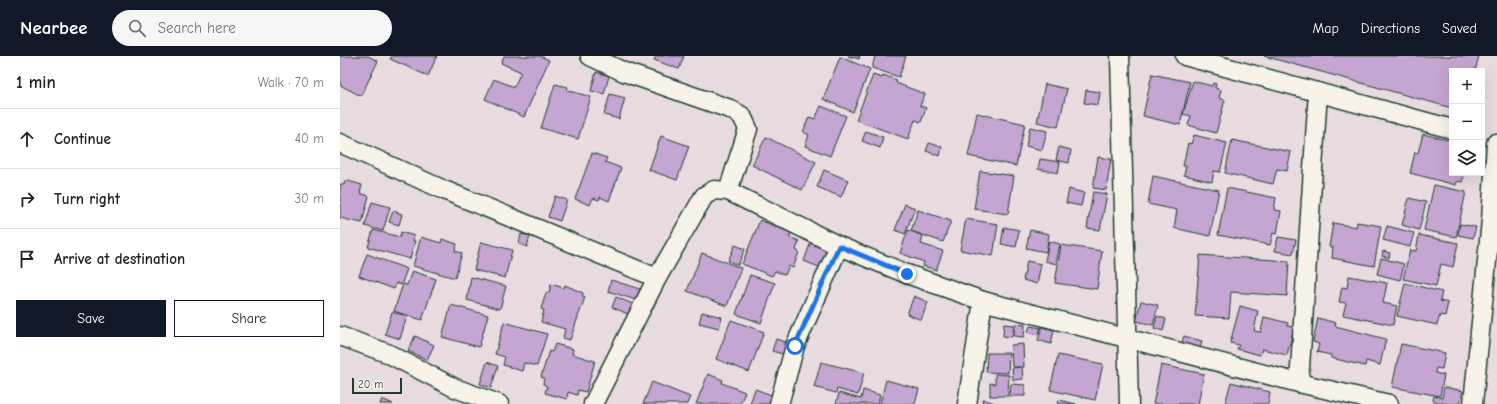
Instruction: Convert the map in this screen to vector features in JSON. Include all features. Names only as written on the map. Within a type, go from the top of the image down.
[{"type":"street","points":[[590,56],[624,72],[730,108],[742,116],[748,129],[728,191]]},
{"type":"street","points":[[1120,56],[1129,404]]},
{"type":"street","points":[[1185,56],[1449,128]]},
{"type":"street","points":[[1299,383],[1318,92]]},
{"type":"street","points":[[1473,404],[1491,220],[1492,141]]},
{"type":"street","points":[[340,143],[444,190],[657,278]]},
{"type":"street","points":[[592,404],[657,278],[704,196],[714,190],[728,191],[839,246],[907,274],[983,301],[1299,383],[1388,404]]},
{"type":"street","points":[[779,404],[795,346],[839,246]]},
{"type":"street","points":[[967,404],[983,301]]},
{"type":"street","points":[[340,336],[388,353],[455,388],[499,404]]},
{"type":"building","points":[[340,56],[368,56],[378,61],[361,96],[340,85]]},
{"type":"building","points":[[392,56],[437,56],[428,76],[390,59]]},
{"type":"building","points":[[504,56],[540,56],[549,60],[524,117],[485,99],[494,79],[514,87],[521,72],[501,63]]},
{"type":"building","points":[[656,56],[684,56],[679,69],[654,60]]},
{"type":"building","points":[[848,56],[860,56],[859,59]]},
{"type":"building","points":[[875,56],[906,56],[899,77],[872,68]]},
{"type":"building","points":[[1264,56],[1479,56],[1476,68],[1449,68],[1449,107]]},
{"type":"building","points":[[840,57],[870,69],[853,112],[823,99]]},
{"type":"building","points":[[596,72],[609,76],[604,94],[591,91]]},
{"type":"building","points":[[1152,74],[1190,82],[1180,125],[1143,116]]},
{"type":"building","points":[[873,75],[882,78],[883,75],[897,80],[896,83],[925,94],[920,106],[926,108],[921,122],[915,120],[908,139],[856,120]]},
{"type":"building","points":[[1193,81],[1212,86],[1213,83],[1216,84],[1215,88],[1221,90],[1219,98],[1225,100],[1216,133],[1188,125],[1191,116],[1183,114]]},
{"type":"building","points":[[555,84],[568,87],[567,90],[591,97],[578,139],[541,128]]},
{"type":"building","points":[[1045,84],[1067,89],[1058,127],[1037,122]]},
{"type":"building","points":[[1086,90],[1100,92],[1098,105],[1084,103]]},
{"type":"building","points":[[610,94],[625,98],[619,119],[604,115]]},
{"type":"building","points":[[821,106],[846,116],[830,156],[805,146],[809,135],[803,132],[809,117],[815,119]]},
{"type":"building","points":[[977,113],[1025,124],[1016,166],[968,156]]},
{"type":"building","points":[[1030,127],[1047,131],[1042,150],[1026,146]]},
{"type":"building","points":[[866,131],[883,137],[880,148],[862,141]]},
{"type":"building","points":[[1423,134],[1449,140],[1449,176],[1464,176],[1462,182],[1457,181],[1456,185],[1410,173],[1415,152],[1418,153]]},
{"type":"building","points":[[1194,135],[1227,143],[1220,172],[1214,171],[1212,182],[1184,175],[1186,166],[1183,166],[1188,143],[1191,144]]},
{"type":"building","points":[[661,136],[689,146],[677,180],[649,170]]},
{"type":"building","points":[[766,137],[816,162],[802,190],[752,165]]},
{"type":"building","points":[[1232,140],[1291,152],[1287,171],[1277,169],[1273,184],[1225,173]]},
{"type":"building","points":[[929,143],[942,147],[940,156],[926,151]]},
{"type":"building","points":[[1059,147],[1071,150],[1069,163],[1056,160]]},
{"type":"building","points":[[592,153],[607,158],[605,162],[621,168],[609,201],[600,197],[599,200],[593,198],[590,205],[575,199]]},
{"type":"building","points":[[1098,157],[1111,159],[1106,190],[1093,188]]},
{"type":"building","points":[[1040,159],[1060,162],[1058,173],[1038,169]]},
{"type":"building","points":[[824,170],[848,180],[841,197],[817,187]]},
{"type":"building","points":[[980,171],[1014,176],[1008,214],[974,209]]},
{"type":"building","points":[[1153,176],[1219,190],[1210,236],[1174,228],[1177,210],[1148,204]]},
{"type":"building","points":[[345,180],[362,185],[360,193],[369,196],[362,223],[340,218],[340,184],[344,185]]},
{"type":"building","points":[[1434,185],[1466,192],[1456,237],[1424,230]]},
{"type":"building","points":[[1227,188],[1276,198],[1274,210],[1281,211],[1277,234],[1273,233],[1270,245],[1218,235]]},
{"type":"building","points":[[1069,189],[1084,193],[1081,206],[1066,203]]},
{"type":"building","points":[[1093,192],[1107,194],[1100,230],[1087,228]]},
{"type":"building","points":[[555,196],[567,200],[560,221],[548,217]]},
{"type":"building","points":[[1409,198],[1426,202],[1419,230],[1402,225]]},
{"type":"building","points":[[372,202],[390,207],[383,231],[365,226]]},
{"type":"building","points":[[905,204],[915,208],[905,234],[895,230]]},
{"type":"building","points":[[918,210],[951,221],[943,242],[911,231]]},
{"type":"building","points":[[393,211],[402,214],[399,225],[389,222]]},
{"type":"building","points":[[966,219],[998,224],[993,256],[960,250]]},
{"type":"building","points":[[760,220],[791,233],[789,237],[799,241],[796,250],[799,252],[793,268],[789,266],[785,275],[775,271],[772,276],[742,264]]},
{"type":"building","points":[[1357,222],[1381,226],[1374,266],[1332,258],[1333,247],[1329,247],[1333,223],[1356,227]]},
{"type":"building","points":[[1460,224],[1476,227],[1473,238],[1458,235]]},
{"type":"building","points":[[1387,226],[1414,233],[1410,247],[1383,240]]},
{"type":"building","points":[[1004,227],[1019,230],[1016,247],[1001,244]]},
{"type":"building","points":[[373,230],[400,237],[401,232],[414,236],[413,241],[415,241],[410,259],[368,247]]},
{"type":"building","points":[[908,230],[923,236],[921,244],[943,251],[936,270],[923,266],[924,262],[900,253]]},
{"type":"building","points":[[1030,230],[1049,234],[1046,252],[1026,248]]},
{"type":"building","points":[[521,234],[530,236],[527,247],[519,244]]},
{"type":"building","points":[[1419,235],[1458,243],[1453,267],[1441,264],[1436,286],[1403,279],[1410,250],[1416,251]]},
{"type":"building","points":[[421,237],[441,243],[442,239],[457,244],[455,251],[462,253],[455,278],[413,266]]},
{"type":"building","points":[[1278,237],[1296,240],[1293,254],[1275,251]]},
{"type":"building","points":[[812,239],[833,247],[824,269],[804,261]]},
{"type":"building","points":[[1049,241],[1060,244],[1056,264],[1045,261]]},
{"type":"building","points":[[481,242],[512,250],[505,278],[474,270]]},
{"type":"building","points":[[735,245],[745,249],[738,265],[728,261]]},
{"type":"building","points":[[1061,245],[1102,251],[1097,289],[1055,283]]},
{"type":"building","points":[[1383,251],[1390,253],[1389,258],[1382,256]]},
{"type":"building","points":[[702,253],[741,268],[727,306],[687,291]]},
{"type":"building","points":[[367,254],[407,269],[401,285],[396,283],[394,289],[359,276]]},
{"type":"building","points":[[1200,255],[1289,261],[1287,296],[1231,292],[1229,318],[1195,316]]},
{"type":"building","points":[[1381,258],[1404,264],[1400,280],[1377,274]]},
{"type":"building","points":[[1027,261],[1041,264],[1037,284],[1023,280]]},
{"type":"building","points":[[412,271],[436,279],[422,320],[394,311],[403,284],[407,285]]},
{"type":"building","points":[[750,275],[775,283],[761,323],[736,314]]},
{"type":"building","points":[[1349,276],[1387,283],[1383,303],[1397,306],[1393,325],[1343,315],[1346,303],[1339,302],[1342,287],[1347,288]]},
{"type":"building","points":[[471,277],[506,286],[500,309],[467,300]]},
{"type":"building","points":[[611,280],[643,290],[639,301],[608,291]]},
{"type":"building","points":[[1405,283],[1442,292],[1440,301],[1448,303],[1445,316],[1440,315],[1437,325],[1397,316]]},
{"type":"building","points":[[551,284],[564,288],[565,285],[583,293],[583,297],[585,297],[570,340],[563,338],[565,329],[541,322],[544,310],[541,309],[546,293],[549,293]]},
{"type":"building","points":[[914,296],[928,302],[921,320],[907,314]]},
{"type":"building","points":[[616,297],[635,305],[630,315],[612,307]]},
{"type":"building","points":[[1141,301],[1158,305],[1153,325],[1136,321]]},
{"type":"building","points":[[451,305],[488,315],[479,347],[442,337]]},
{"type":"building","points":[[1240,306],[1258,311],[1254,331],[1261,332],[1264,317],[1288,323],[1287,326],[1294,327],[1287,355],[1262,349],[1260,355],[1237,349],[1239,345],[1230,343]]},
{"type":"building","points":[[392,312],[407,316],[400,339],[385,334]]},
{"type":"building","points":[[702,312],[722,317],[719,328],[699,323]]},
{"type":"building","points":[[1157,316],[1166,319],[1163,331],[1154,328]]},
{"type":"building","points":[[1318,318],[1336,323],[1335,326],[1386,339],[1380,365],[1366,361],[1365,366],[1331,358],[1331,355],[1317,352],[1319,344],[1313,342]]},
{"type":"building","points":[[731,320],[764,332],[749,372],[716,359]]},
{"type":"building","points":[[504,322],[547,334],[537,366],[524,363],[522,371],[503,365],[505,357],[495,354]]},
{"type":"building","points":[[1004,324],[1014,325],[1012,337],[1003,336]]},
{"type":"building","points":[[1015,324],[1025,325],[1024,337],[1014,336]]},
{"type":"building","points":[[1030,326],[1041,328],[1038,335],[1028,332]]},
{"type":"building","points":[[1042,327],[1054,330],[1051,344],[1038,340]]},
{"type":"building","points":[[415,336],[434,345],[427,360],[408,351]]},
{"type":"building","points":[[1184,336],[1202,341],[1198,354],[1180,349]]},
{"type":"building","points":[[776,339],[789,343],[786,355],[772,351]]},
{"type":"building","points":[[555,344],[573,349],[572,354],[595,361],[586,392],[578,390],[577,395],[568,392],[567,399],[545,393],[547,386],[543,384],[544,378],[541,377],[549,351],[552,352]]},
{"type":"building","points":[[1023,344],[1024,367],[1012,367],[1011,345]]},
{"type":"building","points":[[1401,344],[1445,353],[1442,369],[1436,368],[1435,373],[1444,375],[1440,396],[1392,387]]},
{"type":"building","points":[[987,353],[1009,353],[1008,373],[986,372]]},
{"type":"building","points":[[1058,355],[1103,364],[1095,400],[1050,390]]},
{"type":"building","points":[[487,362],[498,366],[491,388],[480,384]]},
{"type":"building","points":[[821,362],[864,373],[858,395],[837,389],[836,393],[814,387]]},
{"type":"building","points":[[1161,365],[1204,374],[1198,404],[1153,404]]},
{"type":"building","points":[[1022,367],[1023,379],[1013,380],[1012,368]]},
{"type":"building","points":[[708,374],[723,380],[722,383],[745,392],[740,404],[696,404]]},
{"type":"building","points":[[995,374],[1009,375],[1008,396],[990,396],[990,383],[995,384]]},
{"type":"building","points":[[886,380],[919,389],[915,404],[880,404]]},
{"type":"building","points":[[652,382],[690,397],[687,404],[643,404]]},
{"type":"building","points":[[1231,382],[1270,392],[1268,404],[1225,404]]},
{"type":"building","points":[[1011,384],[1025,385],[1025,396],[1010,396]]},
{"type":"building","points":[[1444,387],[1463,391],[1460,404],[1447,404],[1433,401],[1434,396],[1442,398]]},
{"type":"building","points":[[755,389],[774,396],[772,404],[750,404]]},
{"type":"building","points":[[863,390],[880,395],[878,404],[836,404],[839,393],[861,399]]},
{"type":"building","points":[[382,399],[393,404],[380,404]]},
{"type":"building","points":[[983,399],[997,404],[982,404]]},
{"type":"building","points":[[1059,400],[1076,404],[1058,404]]},
{"type":"route","points":[[795,346],[839,246],[907,274]]}]
